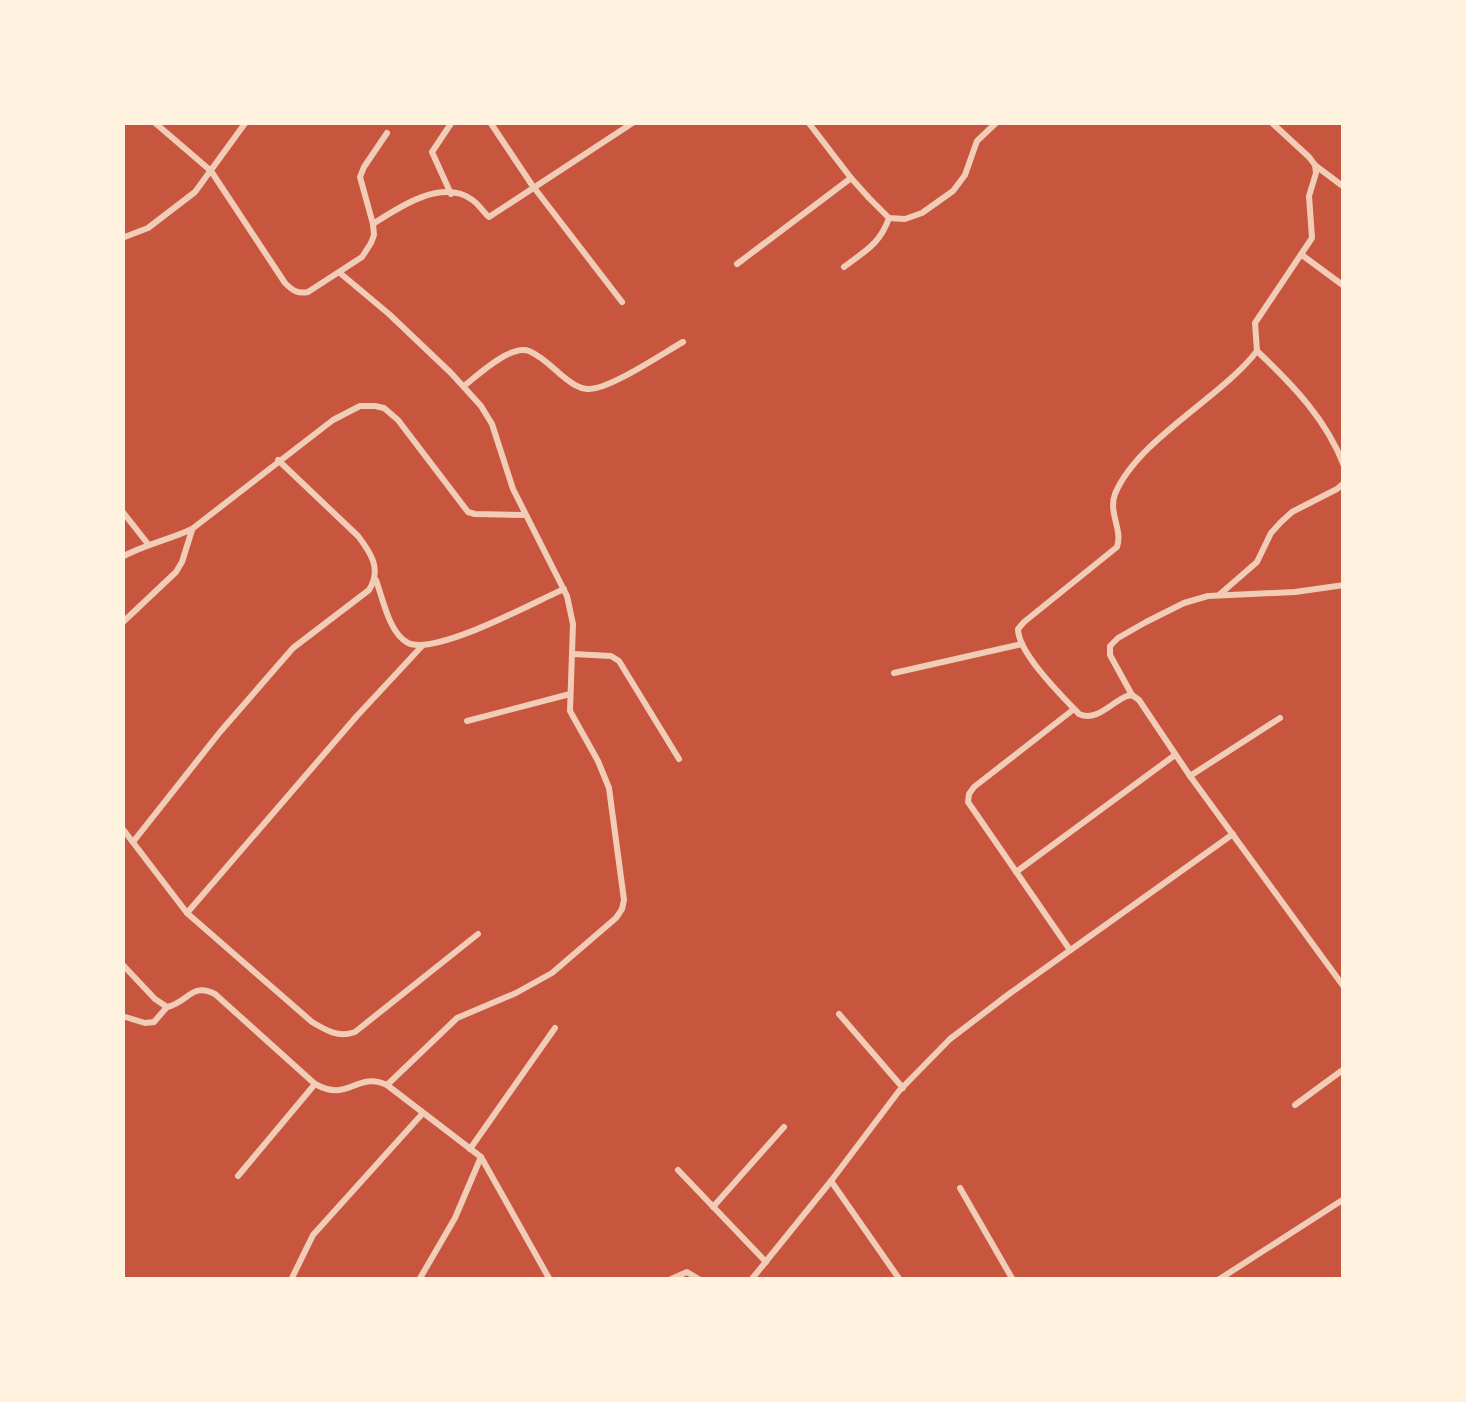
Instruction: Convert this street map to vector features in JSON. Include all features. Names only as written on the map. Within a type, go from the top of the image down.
[{"type":"street","points":[[154,122],[211,172],[285,283],[300,294],[362,258],[374,236],[360,176],[387,133]]},
{"type":"street","points":[[122,238],[148,228],[194,192],[246,122]]},
{"type":"street","points":[[451,194],[432,152],[452,122]]},
{"type":"street","points":[[490,122],[622,302]]},
{"type":"street","points":[[373,224],[418,198],[446,192],[470,198],[488,217],[634,122]]},
{"type":"street","points":[[808,122],[851,178],[889,218],[904,219],[922,213],[953,191],[966,174],[977,141],[998,122]]},
{"type":"street","points":[[1270,122],[1344,187]]},
{"type":"street","points":[[1315,165],[1309,196],[1312,238],[1254,329],[1257,347],[1316,416],[1344,466]]},
{"type":"street","points":[[737,264],[851,178]]},
{"type":"street","points":[[844,267],[875,244],[884,234],[889,218]]},
{"type":"street","points":[[1302,256],[1344,286]]},
{"type":"street","points":[[340,273],[464,386],[492,424],[513,490],[564,589],[573,624],[570,711],[608,788],[624,900],[616,918],[552,974],[457,1018],[386,1086]]},
{"type":"street","points":[[464,386],[505,356],[525,349],[578,387],[589,390],[625,376],[683,342]]},
{"type":"street","points":[[1132,695],[1086,718],[1074,709],[1022,644],[1018,629],[1117,547],[1120,539],[1112,511],[1113,498],[1134,466],[1257,347]]},
{"type":"street","points":[[122,557],[192,529],[332,420],[360,406],[384,408],[398,420],[468,512],[524,515]]},
{"type":"street","points":[[278,460],[368,550],[387,612],[398,634],[407,642],[422,646],[458,637],[564,589]]},
{"type":"street","points":[[1218,596],[1257,562],[1272,533],[1292,512],[1344,483]]},
{"type":"street","points":[[122,511],[148,544]]},
{"type":"street","points":[[122,623],[176,572],[192,529]]},
{"type":"street","points":[[133,842],[292,648],[370,590],[376,579]]},
{"type":"street","points":[[1344,584],[1295,592],[1208,596],[1146,622],[1112,643],[1110,654],[1132,695],[1145,707],[1190,776],[1344,987]]},
{"type":"street","points":[[894,673],[1022,644]]},
{"type":"street","points":[[187,914],[422,646]]},
{"type":"street","points":[[572,654],[612,656],[619,661],[679,759]]},
{"type":"street","points":[[467,721],[570,694]]},
{"type":"street","points":[[1070,950],[971,808],[968,794],[1074,709]]},
{"type":"street","points":[[1190,776],[1280,718]]},
{"type":"street","points":[[1016,872],[1176,755]]},
{"type":"street","points":[[122,828],[187,914],[328,1032],[345,1036],[355,1032],[478,934]]},
{"type":"street","points":[[751,1280],[903,1088],[950,1039],[1233,834]]},
{"type":"street","points":[[122,964],[167,1007]]},
{"type":"street","points":[[122,1016],[154,1022],[167,1007],[195,990],[204,989],[215,994],[315,1084],[334,1092],[372,1080],[386,1086],[481,1157],[550,1280]]},
{"type":"street","points":[[839,1014],[903,1088]]},
{"type":"street","points":[[470,1149],[556,1028]]},
{"type":"street","points":[[1295,1105],[1344,1068]]},
{"type":"street","points":[[238,1176],[315,1084]]},
{"type":"street","points":[[291,1280],[313,1235],[423,1113]]},
{"type":"street","points":[[714,1207],[784,1127]]},
{"type":"street","points":[[419,1280],[455,1218],[481,1157]]},
{"type":"street","points":[[678,1170],[766,1262]]},
{"type":"street","points":[[831,1181],[900,1280]]},
{"type":"street","points":[[960,1188],[1013,1280]]},
{"type":"street","points":[[1218,1280],[1344,1199]]},
{"type":"street","points":[[669,1280],[687,1272],[700,1280]]}]
